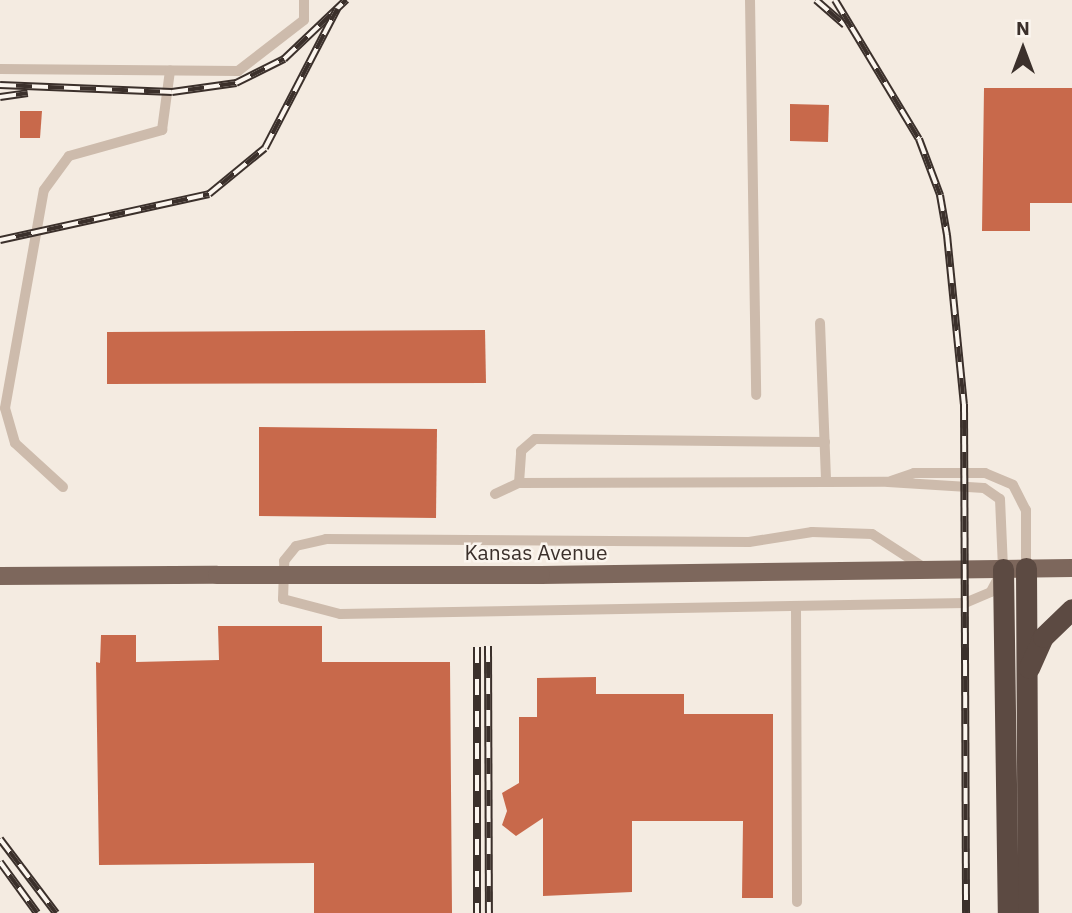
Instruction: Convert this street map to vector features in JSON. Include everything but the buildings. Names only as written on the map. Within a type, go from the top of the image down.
[{"type":"highway","points":[[1026,568],[1028,913]]},
{"type":"highway","points":[[1003,569],[1008,913]]},
{"type":"highway","points":[[1028,670],[1043,637],[1072,609]]},
{"type":"main road","name":"Kansas Avenue","points":[[0,576],[541,575],[932,572],[1072,568]]},
{"type":"lane","points":[[0,69],[238,71],[304,20],[304,0]]},
{"type":"lane","points":[[750,0],[756,395]]},
{"type":"lane","points":[[63,487],[15,443],[5,408],[44,190],[69,156],[162,130],[170,71]]},
{"type":"lane","points":[[820,323],[826,482]]},
{"type":"lane","points":[[519,483],[521,451],[535,439],[825,442]]},
{"type":"lane","points":[[888,482],[914,473],[1001,477],[1021,494],[1027,510],[1026,568]]},
{"type":"lane","points":[[495,494],[519,483],[826,482],[888,482],[995,493],[1002,510],[1003,569],[991,592],[965,603],[340,614],[283,599],[280,585],[284,561],[296,546],[326,539],[748,542],[812,532],[872,534],[932,572]]},
{"type":"lane","points":[[796,606],[797,902]]},
{"type":"railway","points":[[0,85],[172,92],[236,83],[284,59],[346,0]]},
{"type":"railway","points":[[816,0],[845,25]]},
{"type":"railway","points":[[835,0],[919,139],[940,195],[947,235],[964,404],[966,913]]},
{"type":"railway","points":[[0,240],[209,194],[265,148],[337,9]]},
{"type":"railway","points":[[0,97],[28,93]]},
{"type":"railway","points":[[488,646],[489,913]]},
{"type":"railway","points":[[477,647],[477,913]]},
{"type":"railway","points":[[0,839],[56,913]]},
{"type":"railway","points":[[0,862],[37,913]]}]
